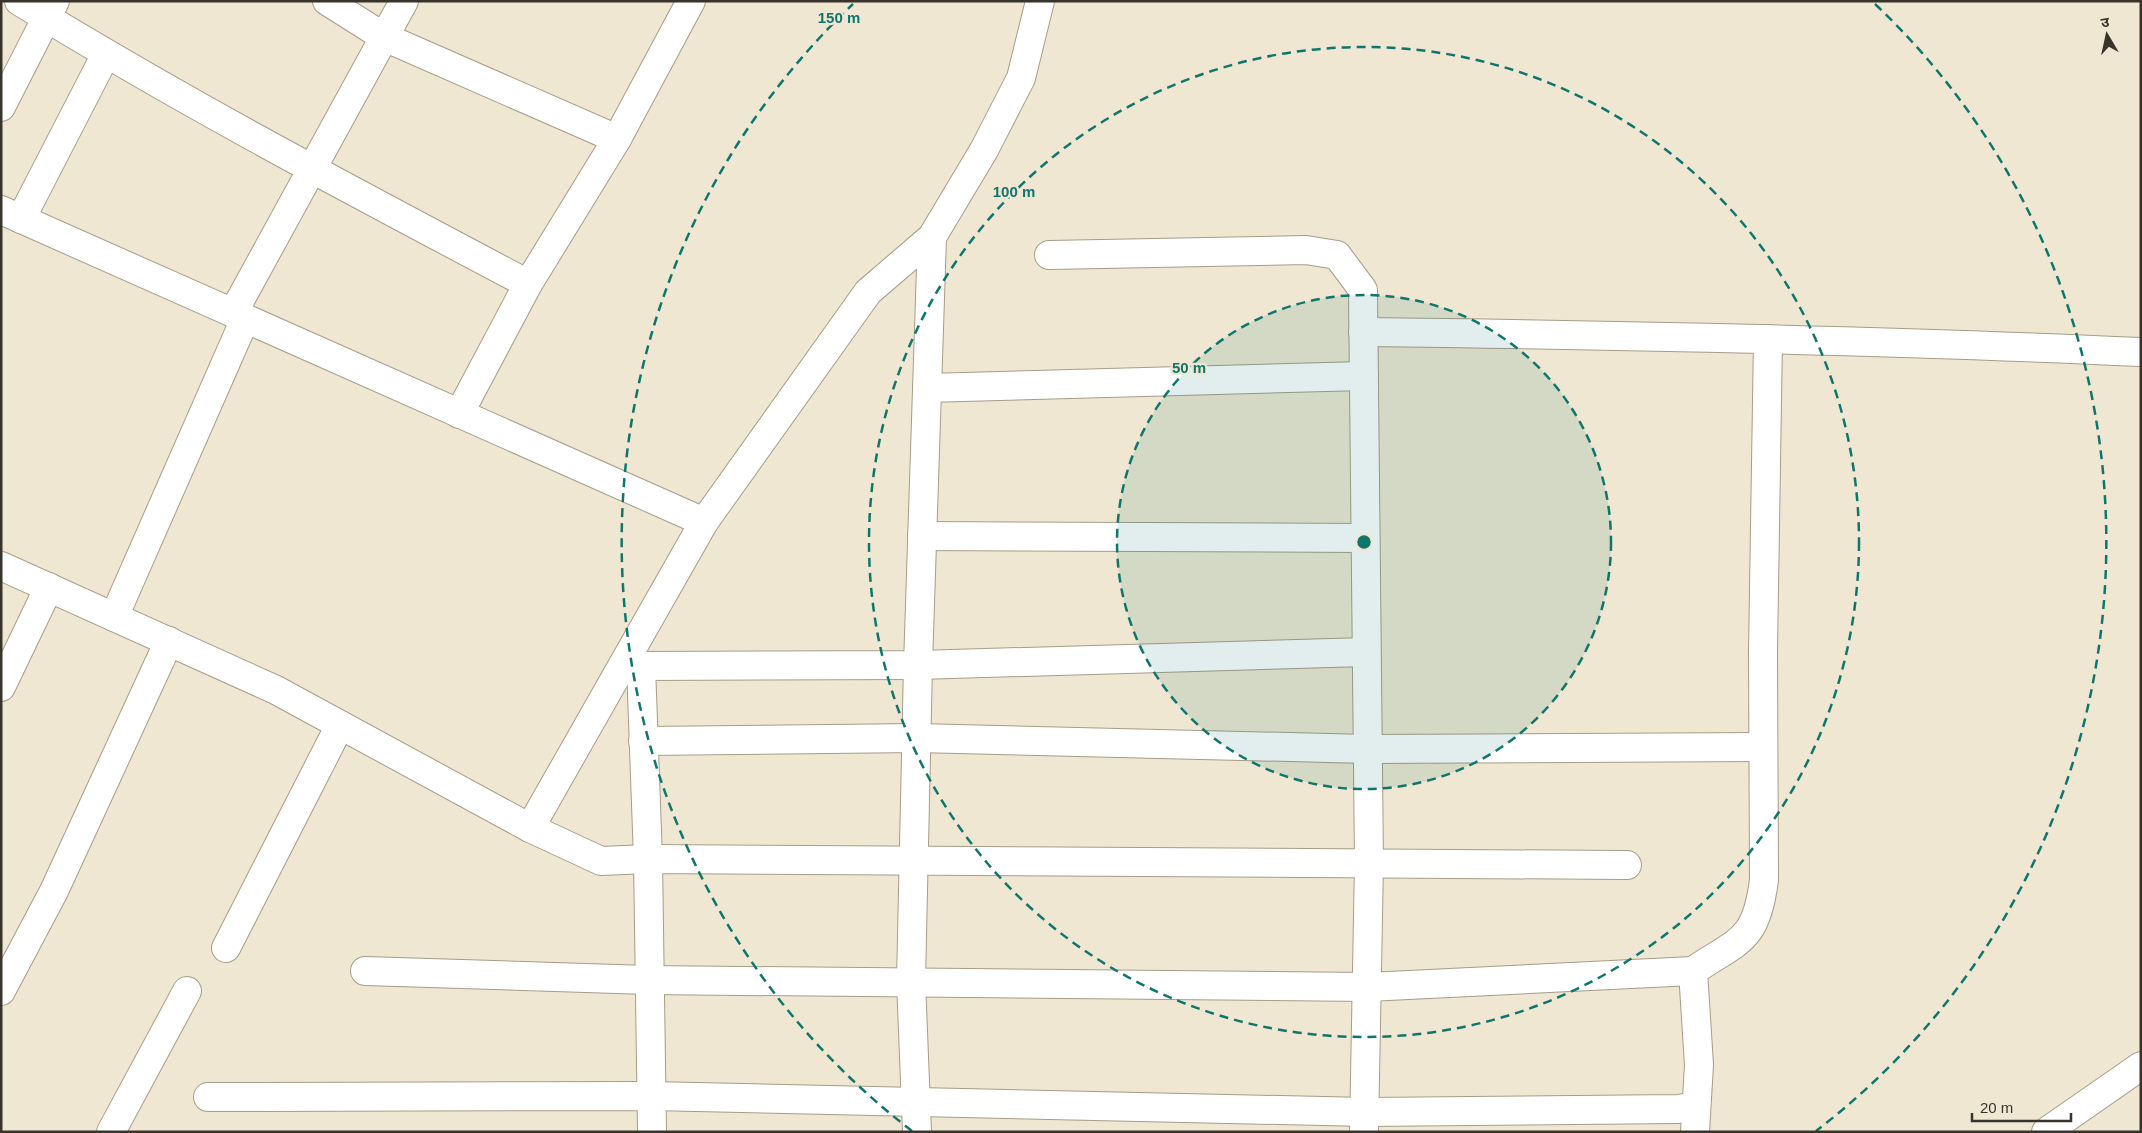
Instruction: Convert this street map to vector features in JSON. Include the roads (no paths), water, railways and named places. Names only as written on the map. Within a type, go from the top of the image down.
[{"type":"street","points":[[19,1],[51,10],[106,54],[311,170],[528,284]]},
{"type":"street","points":[[327,1],[384,37],[617,139]]},
{"type":"street","points":[[114,617],[239,316],[311,170],[404,1]]},
{"type":"street","points":[[459,414],[528,284],[617,139],[691,1]]},
{"type":"street","points":[[530,828],[632,665],[704,522],[868,292],[932,237],[984,150],[1021,78],[1040,1]]},
{"type":"street","points":[[1,107],[51,10]]},
{"type":"street","points":[[106,54],[11,215],[704,522]]},
{"type":"street","points":[[917,1132],[911,982],[918,665],[932,237]]},
{"type":"street","points":[[1050,255],[1306,250],[1337,255],[1363,290],[1369,863],[1365,1122]]},
{"type":"street","points":[[1363,332],[1632,335],[2141,352]]},
{"type":"street","points":[[365,971],[648,980],[1368,987],[1693,971],[1737,943],[1753,924],[1760,906],[1764,880],[1763,652],[1768,339]]},
{"type":"street","points":[[927,388],[1364,376]]},
{"type":"street","points":[[922,536],[1365,538]]},
{"type":"street","points":[[1,566],[276,690],[530,828],[601,861],[1627,865]]},
{"type":"street","points":[[1,687],[48,587]]},
{"type":"street","points":[[1,990],[54,891],[169,641]]},
{"type":"street","points":[[632,665],[918,665],[1366,652]]},
{"type":"street","points":[[632,665],[643,742],[648,860],[648,980],[652,1132]]},
{"type":"street","points":[[226,948],[340,724]]},
{"type":"street","points":[[643,742],[917,738],[1368,749],[1763,747]]},
{"type":"street","points":[[208,1097],[651,1096],[916,1103],[1365,1122],[1678,1108],[1696,1119],[1699,1065],[1693,971]]},
{"type":"street","points":[[111,1132],[187,991]]},
{"type":"street","points":[[2046,1132],[2141,1066]]}]
